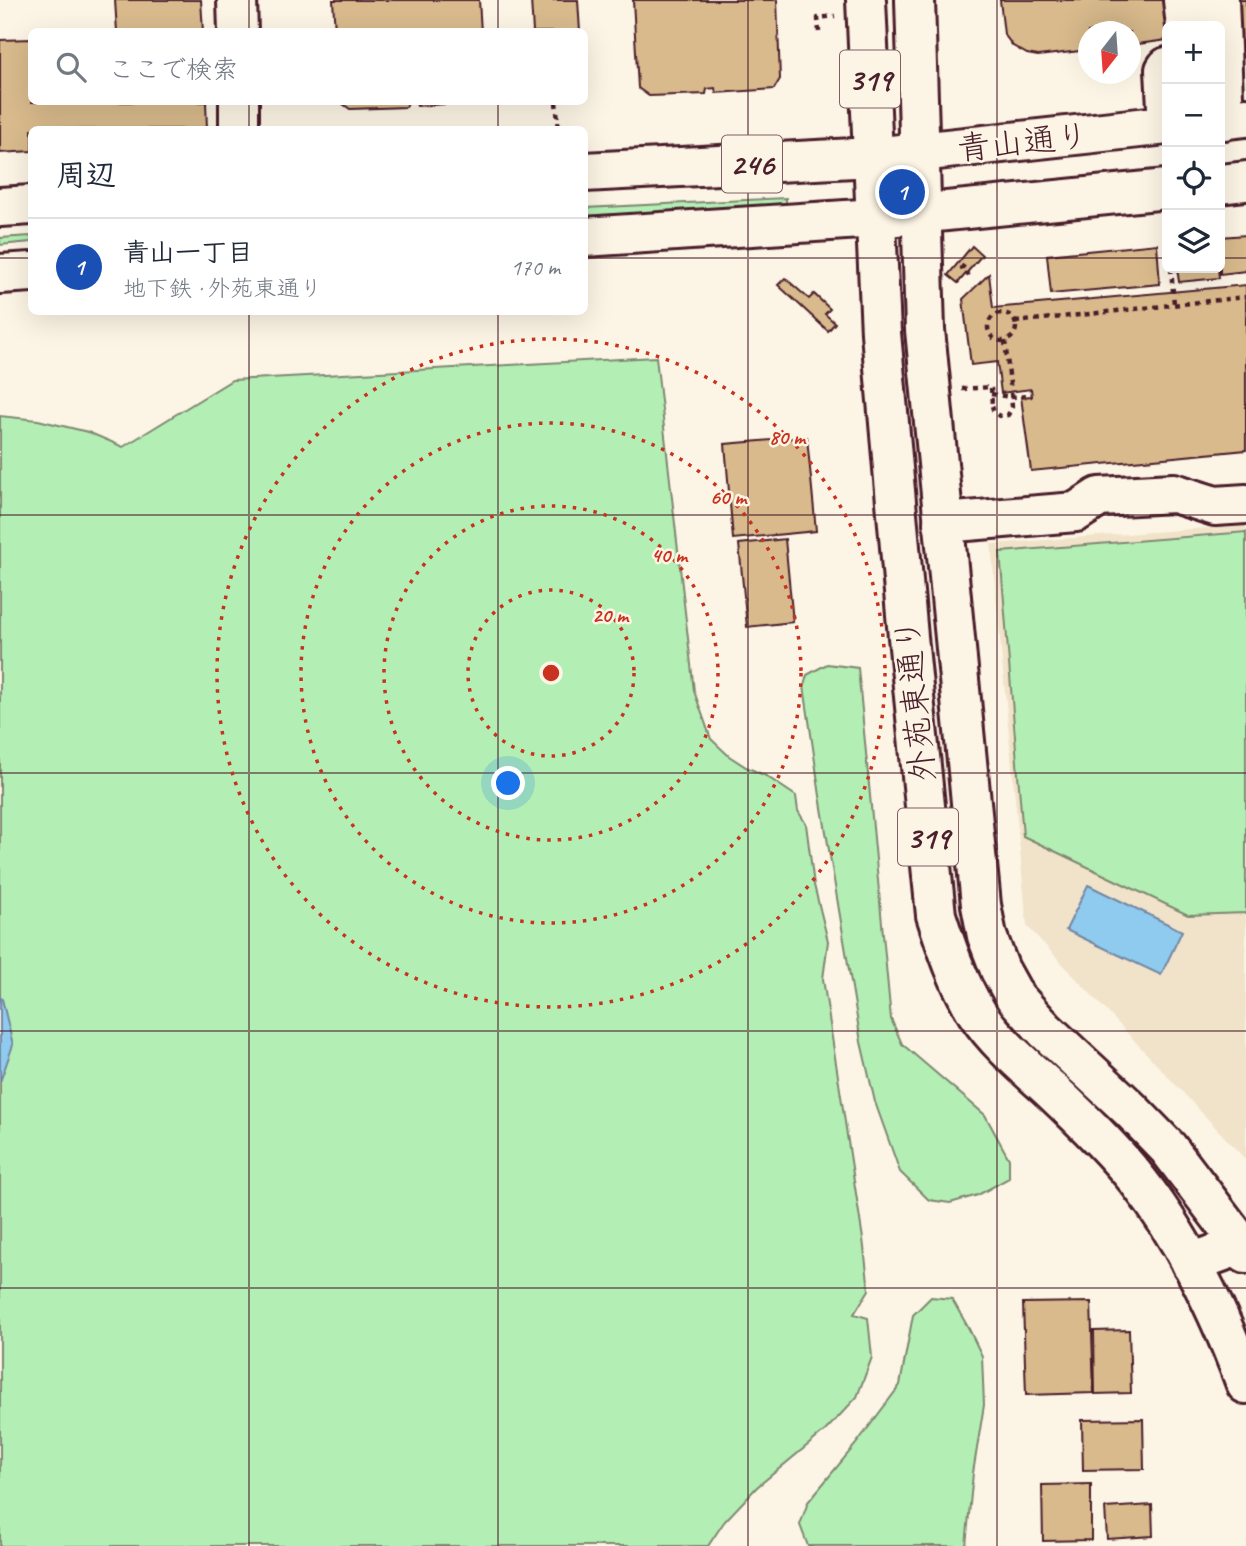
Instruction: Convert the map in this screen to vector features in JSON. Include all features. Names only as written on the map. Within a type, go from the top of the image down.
[{"type":"main road","points":[[237,0],[237,28]]},
{"type":"main road","points":[[260,0],[260,28]]},
{"type":"main road","name":"外苑東通り","points":[[915,0],[925,330],[981,905],[987,936],[1000,970],[1015,997],[1045,1030],[1130,1108],[1168,1148],[1244,1247]]},
{"type":"main road","points":[[1183,0],[1185,21]]},
{"type":"main road","points":[[1219,0],[1230,119]]},
{"type":"main road","name":"外苑東通り","points":[[851,8],[873,158],[881,333],[936,915],[960,981],[977,1012],[994,1035],[1082,1119],[1132,1174],[1171,1227],[1223,1324],[1246,1384]]},
{"type":"main road","points":[[239,105],[239,126]]},
{"type":"main road","points":[[261,105],[261,126]]},
{"type":"main road","name":"青山通り","points":[[588,172],[873,158],[1162,126]]},
{"type":"main road","points":[[1225,183],[1246,181]]},
{"type":"main road","name":"青山通り","points":[[588,237],[876,218],[1162,189]]},
{"type":"main road","points":[[0,207],[28,205]]},
{"type":"main road","points":[[0,274],[28,272]]},
{"type":"main road","points":[[943,523],[1076,512],[1099,497],[1246,486]]},
{"type":"main road","points":[[1174,493],[1215,506],[1246,504]]},
{"type":"main road","points":[[1191,1264],[1244,1247]]},
{"type":"path","points":[[818,32],[818,18],[851,8]]},
{"type":"path","points":[[556,105],[559,126]]},
{"type":"path","points":[[964,265],[962,268],[969,276]]},
{"type":"path","points":[[1171,273],[1174,304]]},
{"type":"path","points":[[1015,322],[1246,297]]},
{"type":"path","points":[[997,314],[1009,315],[1015,322],[1013,335],[1005,341],[992,337],[988,328],[990,320],[997,314]]},
{"type":"path","points":[[1005,341],[1012,405]]},
{"type":"path","points":[[959,389],[991,387],[992,406],[999,416],[1008,415],[1012,407],[1011,395]]},
{"type":"path","points":[[991,394],[1032,396]]},
{"type":"shaded area","points":[[1246,525],[1246,1160],[1027,926],[991,544]]},
{"type":"green space","points":[[786,198],[786,204],[588,217],[588,208]]},
{"type":"green space","points":[[28,236],[28,242],[0,245],[0,238]]},
{"type":"green space","points":[[656,357],[694,691],[711,739],[729,756],[796,796],[798,811],[806,824],[814,885],[828,941],[823,979],[869,1290],[854,1314],[868,1318],[872,1357],[857,1397],[826,1430],[757,1487],[724,1522],[708,1546],[0,1546],[0,416],[38,420],[88,432],[123,447],[232,380]]},
{"type":"green space","points":[[1246,532],[1246,913],[1188,915],[1023,836],[1000,552]]},
{"type":"green space","points":[[827,664],[858,668],[891,1019],[902,1044],[985,1115],[1009,1159],[1009,1178],[978,1195],[950,1203],[929,1200],[900,1172],[875,1102],[861,1042],[804,686],[807,675]]},
{"type":"green space","points":[[931,1297],[952,1299],[982,1356],[984,1405],[973,1473],[966,1546],[808,1546],[800,1525],[808,1502],[900,1385],[913,1315]]},
{"type":"water","points":[[1088,885],[1182,931],[1161,975],[1066,930]]},
{"type":"water","points":[[0,997],[13,1045],[0,1082]]},
{"type":"building","points":[[115,0],[201,0],[203,28],[117,28]]},
{"type":"building","points":[[333,0],[479,0],[481,28],[335,28]]},
{"type":"building","points":[[531,0],[578,0],[580,28],[533,28]]},
{"type":"building","points":[[633,0],[777,0],[780,79],[774,89],[716,93],[715,88],[707,89],[706,94],[649,96],[638,88]]},
{"type":"building","points":[[1000,0],[1170,0],[1168,21],[1162,21],[1162,41],[1141,44],[1141,21],[1078,21],[1078,51],[1038,56],[1027,54],[1013,46],[1004,34]]},
{"type":"building","points":[[1229,0],[1246,0],[1246,56],[1230,58]]},
{"type":"building","points":[[28,39],[28,105],[206,105],[207,126],[28,126],[28,151],[0,153],[0,40]]},
{"type":"building","points":[[344,105],[407,105],[406,107],[350,109]]},
{"type":"building","points":[[1246,235],[1246,271],[1220,274],[1225,273],[1225,237]]},
{"type":"building","points":[[1157,244],[1160,284],[1051,294],[1047,255]]},
{"type":"building","points":[[972,246],[982,255],[958,283],[948,275]]},
{"type":"building","points":[[1178,273],[1218,273],[1219,278],[1179,282]]},
{"type":"building","points":[[989,274],[993,308],[1246,285],[1246,450],[1031,471],[1021,397],[1032,396],[1031,389],[1001,393],[997,362],[971,365],[963,299]]},
{"type":"building","points":[[785,278],[809,299],[814,294],[830,309],[825,314],[835,323],[828,331],[778,285]]},
{"type":"building","points":[[807,437],[816,531],[733,539],[725,444]]},
{"type":"building","points":[[785,539],[793,622],[747,627],[739,544]]},
{"type":"building","points":[[1091,1302],[1094,1393],[1026,1395],[1023,1303]]},
{"type":"building","points":[[1129,1330],[1131,1393],[1095,1394],[1094,1331]]},
{"type":"building","points":[[1143,1419],[1144,1469],[1083,1470],[1082,1420]]},
{"type":"building","points":[[1091,1484],[1091,1540],[1043,1541],[1042,1485]]},
{"type":"building","points":[[1152,1505],[1153,1536],[1107,1539],[1105,1508]]},
{"type":"place","name":"青山一丁目","points":[[902,192]]}]
